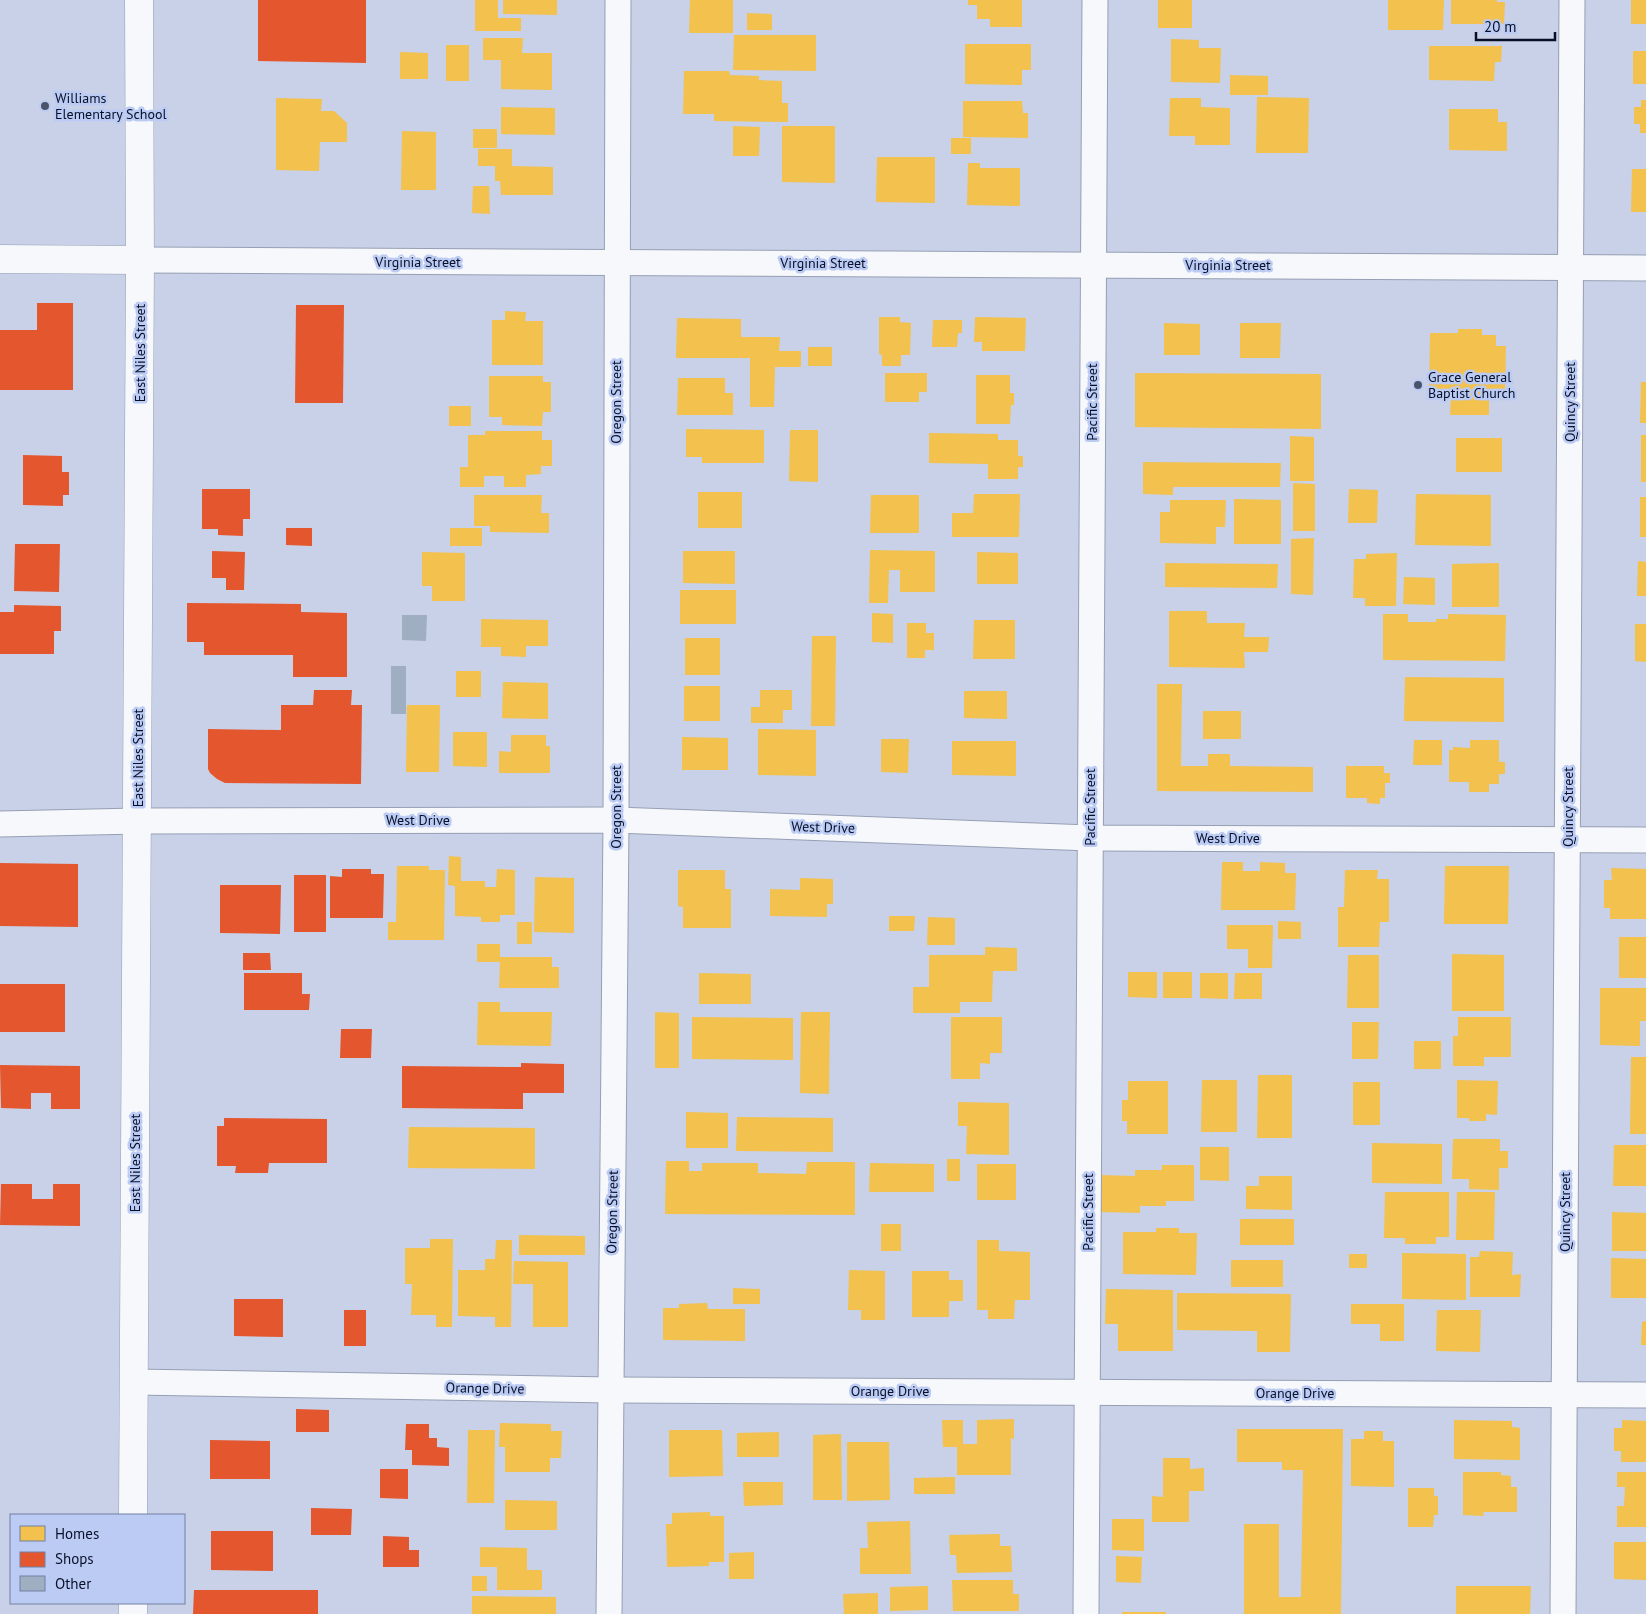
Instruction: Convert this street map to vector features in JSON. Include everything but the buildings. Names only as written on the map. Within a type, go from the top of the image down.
[{"type":"main road","name":"East Niles Street","points":[[133,1514],[138,821],[139,0]]},
{"type":"main road","name":"Virginia Street","points":[[0,259],[140,260]]},
{"type":"street","name":"Oregon Street","points":[[609,1614],[616,820],[618,0]]},
{"type":"street","name":"Pacific Street","points":[[1086,1614],[1095,0]]},
{"type":"street","name":"Quincy Street","points":[[1563,1614],[1572,0]]},
{"type":"street","name":"Virginia Street","points":[[140,260],[1646,268]]},
{"type":"street","name":"West Drive","points":[[0,824],[138,821],[616,820],[1090,838],[1646,840]]},
{"type":"street","name":"Orange Drive","points":[[134,1382],[610,1390],[1646,1395]]},
{"type":"place","name":"Williams Elementary School","points":[[45,106]]},
{"type":"place","name":"Grace General Baptist Church","points":[[1418,385]]}]
